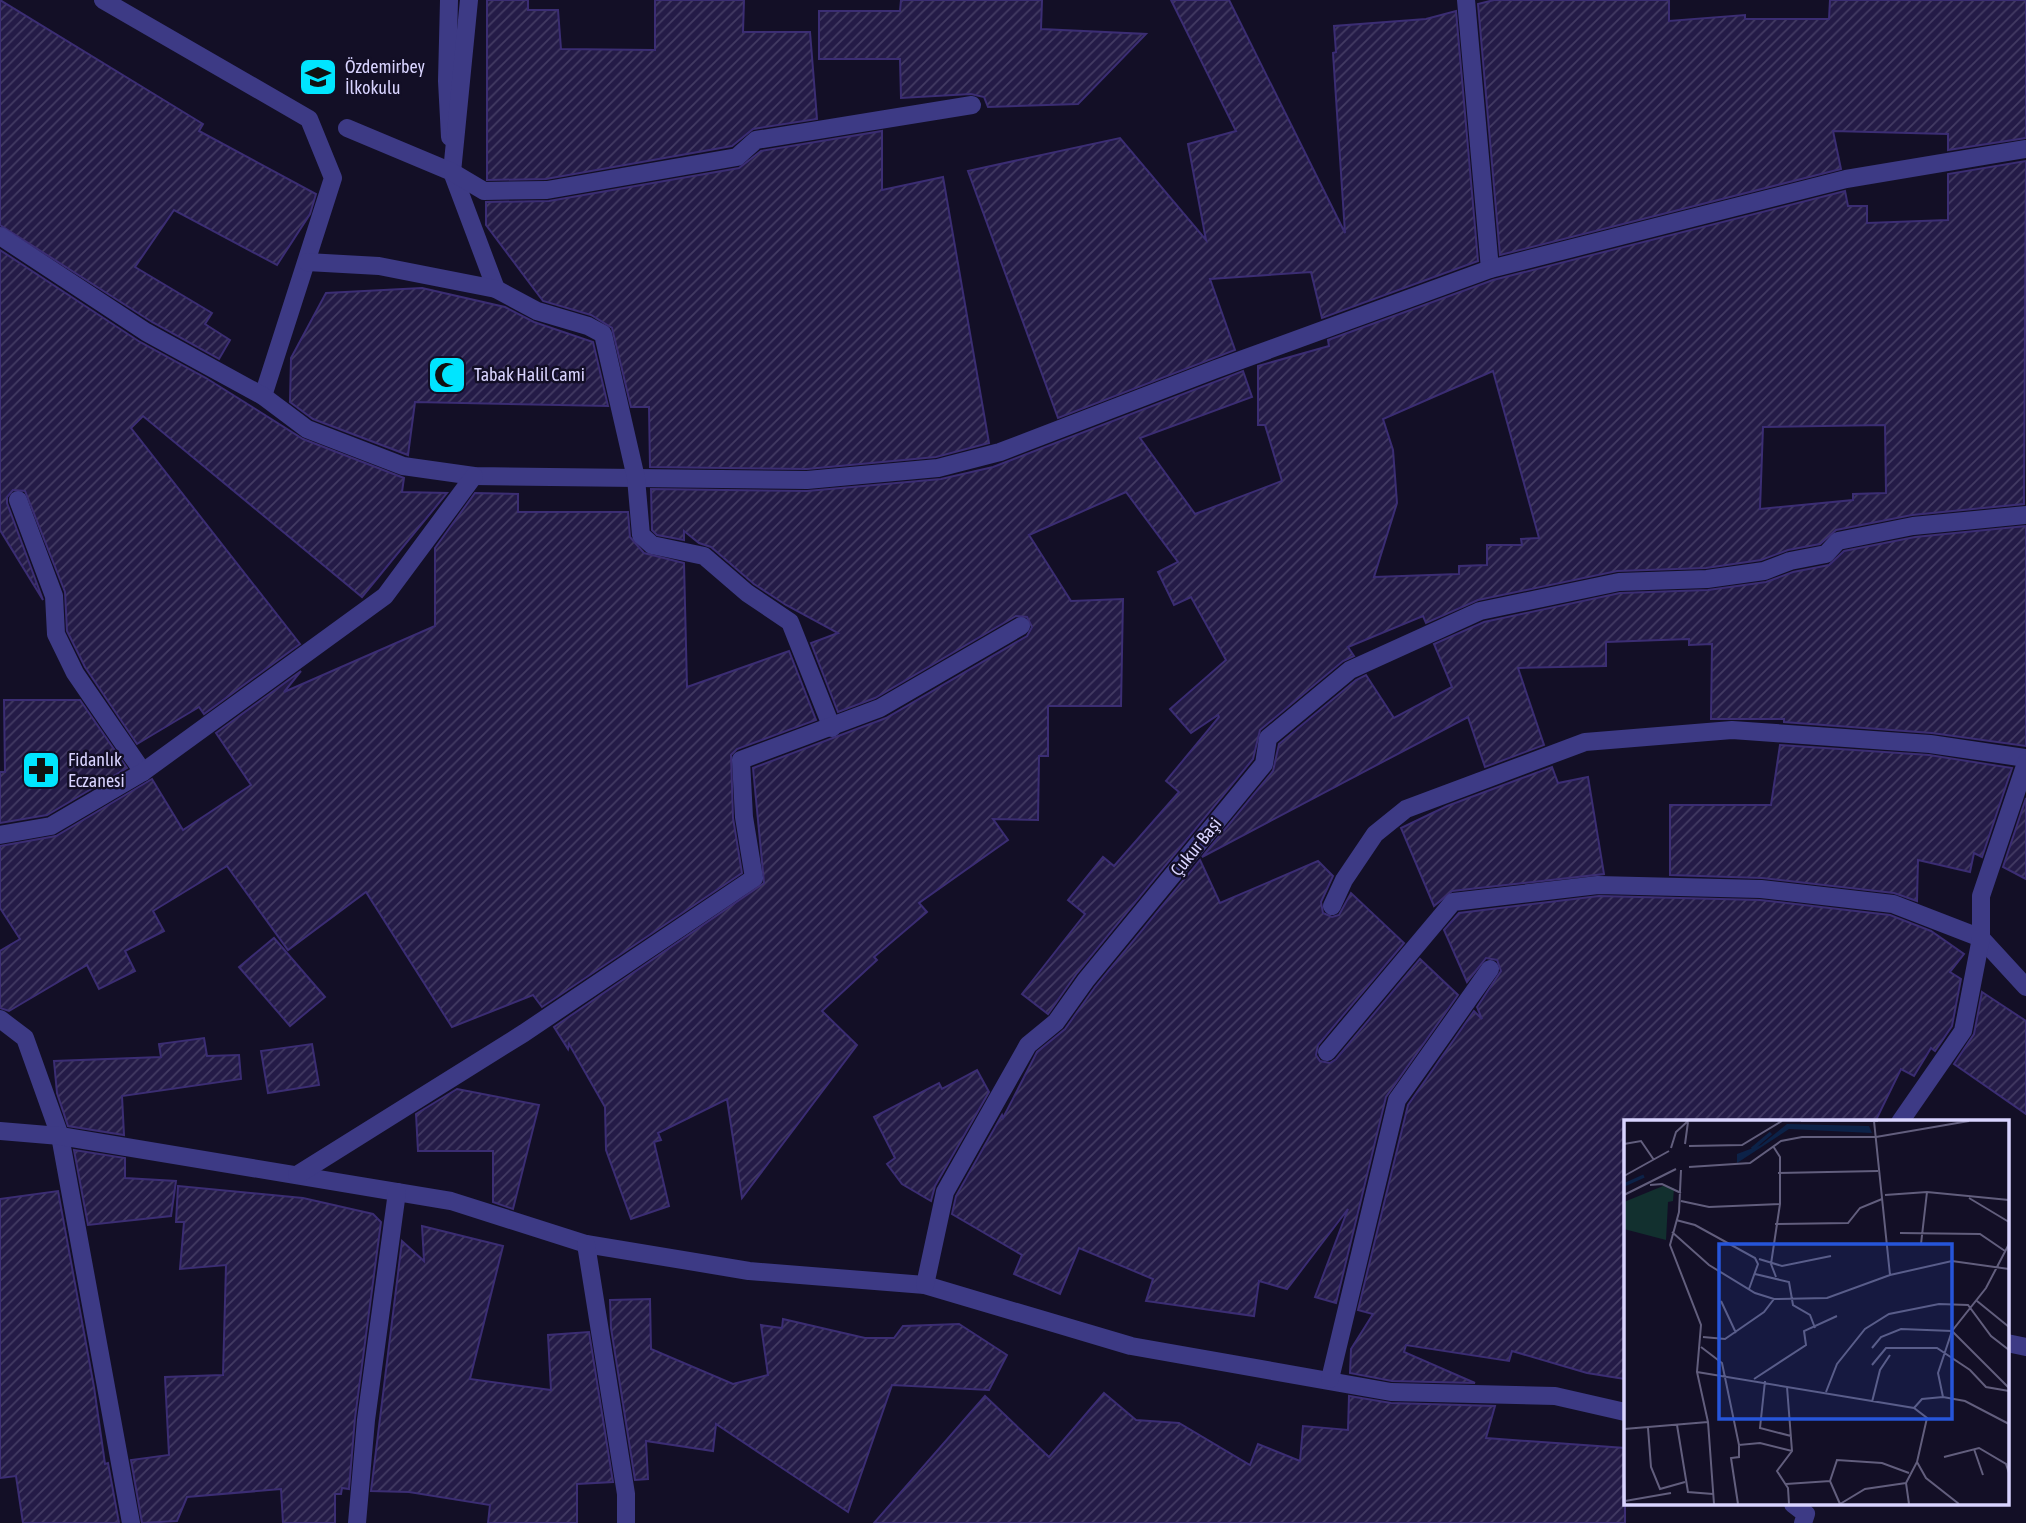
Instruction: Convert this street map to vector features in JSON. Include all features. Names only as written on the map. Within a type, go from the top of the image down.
[{"type":"street","points":[[103,0],[309,119],[333,178],[263,396]]},
{"type":"street","points":[[449,0],[447,81],[452,172],[496,289]]},
{"type":"street","points":[[452,172],[469,0]]},
{"type":"street","points":[[1466,0],[1490,269]]},
{"type":"street","points":[[347,128],[452,172],[484,191],[547,190],[737,157],[756,140],[971,105]]},
{"type":"street","points":[[0,236],[146,332],[263,396],[307,429],[403,466],[474,476],[807,480],[937,468],[1000,452],[1216,369],[1490,269],[1846,179],[2026,149]]},
{"type":"street","points":[[307,262],[379,266],[496,289],[537,312],[588,326],[603,334],[636,478],[641,535],[652,545],[704,556],[747,593],[790,622],[832,728]]},
{"type":"street","points":[[0,835],[51,826],[143,772],[286,665],[385,596],[474,476]]},
{"type":"street","points":[[18,500],[54,596],[56,634],[75,673],[143,772]]},
{"type":"street","name":"Çukur Başi","points":[[925,1285],[945,1192],[1028,1045],[1056,1022],[1086,980],[1264,764],[1268,738],[1349,670],[1480,611],[1619,582],[1707,579],[1764,571],[1790,561],[1826,554],[1838,541],[1913,526],[2026,515]]},
{"type":"street","points":[[297,1175],[524,1033],[754,878],[744,817],[741,760],[880,708],[1021,626]]},
{"type":"street","points":[[1332,906],[1349,872],[1375,834],[1406,809],[1585,742],[1732,730],[1930,744],[2026,761],[1981,896],[1981,938],[1963,1031],[1901,1120]]},
{"type":"street","points":[[1327,1052],[1453,902],[1598,885],[1761,889],[1893,904],[1981,938],[2026,987]]},
{"type":"street","points":[[1330,1379],[1397,1100],[1490,969]]},
{"type":"street","points":[[0,1019],[25,1038],[61,1136],[131,1523]]},
{"type":"street","points":[[0,1131],[61,1136],[451,1201],[586,1244],[748,1270],[925,1285],[1131,1346],[1330,1379],[1391,1392],[1555,1395],[1624,1412]]},
{"type":"street","points":[[357,1523],[366,1420],[397,1192]]},
{"type":"street","points":[[586,1244],[626,1494],[626,1523]]},
{"type":"street","points":[[2008,1343],[2026,1347]]},
{"type":"street","points":[[1796,1506],[1806,1514],[1803,1523]]},
{"type":"building","points":[[0,0],[203,124],[199,131],[316,194],[310,214],[277,265],[174,210],[135,267],[212,313],[205,324],[230,340],[219,359],[152,322],[0,225]]},
{"type":"building","points":[[487,0],[528,0],[528,10],[558,10],[561,49],[655,50],[655,0],[744,0],[743,32],[810,32],[817,119],[753,129],[732,146],[546,179],[487,180]]},
{"type":"building","points":[[901,0],[1042,0],[1041,29],[1146,34],[1078,104],[988,107],[984,97],[971,94],[901,98],[900,59],[819,59],[819,11],[900,11]]},
{"type":"building","points":[[1171,0],[1229,0],[1345,233],[1333,53],[1336,52],[1334,26],[1426,19],[1456,11],[1478,261],[1322,318],[1311,272],[1210,279],[1235,350],[1058,418],[968,171],[1120,138],[1206,240],[1188,144],[1236,131]]},
{"type":"building","points":[[1494,0],[1669,0],[1669,21],[1745,15],[1745,19],[1829,19],[1830,0],[2026,0],[2026,138],[1948,150],[1948,134],[1833,131],[1841,169],[1500,255],[1478,4]]},
{"type":"building","points":[[882,131],[882,190],[943,177],[989,443],[936,457],[807,469],[650,467],[649,407],[631,407],[612,328],[591,315],[543,301],[486,225],[486,202],[549,201],[739,168],[761,151]]},
{"type":"building","points":[[2026,161],[2024,504],[1912,515],[1836,530],[1820,544],[1788,550],[1761,560],[1706,568],[1617,571],[1478,600],[1426,623],[1423,616],[1348,647],[1354,656],[1343,661],[1260,730],[1253,759],[1077,973],[1048,1014],[1022,994],[1085,914],[1068,900],[1103,857],[1114,866],[1179,792],[1166,781],[1219,717],[1218,715],[1191,733],[1170,709],[1226,660],[1191,597],[1174,605],[1158,572],[1178,562],[1126,492],[1029,535],[1071,601],[1123,599],[1121,706],[1048,706],[1048,756],[1039,756],[1038,820],[993,819],[1008,840],[919,903],[927,912],[874,957],[877,960],[822,1011],[857,1045],[742,1198],[727,1099],[658,1133],[661,1140],[654,1142],[669,1206],[631,1219],[606,1150],[605,1107],[569,1044],[568,1049],[554,1027],[764,883],[753,768],[886,718],[1027,636],[1032,627],[1027,617],[1016,616],[875,698],[838,712],[811,643],[838,633],[754,584],[711,547],[699,543],[684,531],[684,540],[657,535],[652,530],[651,489],[807,491],[941,479],[993,467],[1243,371],[1252,397],[1140,438],[1195,514],[1282,481],[1265,425],[1258,425],[1258,366],[1329,346],[1328,340],[1493,280],[1845,191],[1848,206],[1867,206],[1867,223],[1948,220],[1948,174]],"holes":[[[1493,371],[1539,538],[1521,539],[1522,545],[1487,545],[1487,565],[1459,566],[1459,574],[1374,577],[1397,503],[1393,450],[1383,419]],[[1885,425],[1886,493],[1853,494],[1853,500],[1760,509],[1763,427]]]},
{"type":"building","points":[[0,250],[140,342],[206,378],[303,439],[404,478],[402,492],[447,493],[362,597],[143,416],[131,428],[300,644],[204,714],[199,707],[137,744],[85,667],[67,631],[65,592],[25,491],[13,490],[7,497],[7,503],[43,600],[0,530]]},
{"type":"building","name":"Tabak Halil Cami","points":[[422,288],[505,307],[534,322],[593,342],[608,406],[415,402],[408,455],[313,419],[290,402],[291,358],[326,293]]},
{"type":"building","points":[[475,493],[518,494],[518,512],[628,512],[630,537],[644,553],[684,563],[687,687],[789,651],[816,720],[737,749],[731,755],[733,818],[742,873],[542,1007],[533,995],[452,1027],[366,892],[288,950],[227,866],[153,911],[164,931],[125,951],[135,971],[99,989],[87,965],[9,1011],[0,1008],[0,951],[20,939],[0,908],[0,846],[56,836],[152,779],[183,830],[251,785],[216,733],[301,671],[284,692],[435,626],[435,548]]},
{"type":"building","points":[[2026,526],[2026,746],[1932,733],[1784,722],[1784,719],[1711,719],[1712,644],[1689,645],[1689,639],[1606,642],[1606,666],[1518,668],[1544,745],[1485,767],[1468,717],[1202,857],[1273,771],[1279,744],[1356,680],[1366,675],[1394,718],[1452,687],[1434,644],[1484,622],[1620,593],[1708,590],[1766,582],[1793,572],[1829,565],[1844,551],[1915,537]]},
{"type":"building","points":[[4,700],[80,700],[127,768],[47,815],[0,823],[0,772],[5,772]]},
{"type":"building","points":[[1780,745],[1929,755],[2012,768],[1982,857],[1974,853],[1970,872],[1918,860],[1917,901],[1894,893],[1762,878],[1670,875],[1670,805],[1771,805]]},
{"type":"building","points":[[1552,767],[1558,783],[1588,777],[1604,874],[1452,891],[1434,906],[1401,828],[1447,806]]},
{"type":"building","points":[[2026,798],[2026,879],[2003,867]]},
{"type":"building","points":[[1200,860],[1220,903],[1318,861],[1333,876],[1321,902],[1323,913],[1332,917],[1339,915],[1351,893],[1404,943],[1318,1045],[1316,1055],[1320,1061],[1330,1063],[1336,1059],[1420,959],[1458,995],[1386,1097],[1336,1303],[1315,1297],[1348,1209],[1287,1289],[1259,1281],[1254,1316],[1146,1301],[1153,1279],[1079,1248],[1060,1294],[1014,1274],[1022,1255],[952,1214],[956,1196],[1002,1115],[1003,1118],[1037,1052],[1065,1029],[1095,987]]},
{"type":"building","points":[[1599,896],[1760,900],[1890,915],[1931,931],[1964,954],[1950,972],[1961,979],[1952,1026],[1935,1051],[1931,1048],[1914,1076],[1901,1069],[1876,1120],[1624,1120],[1624,1379],[1587,1373],[1512,1351],[1509,1361],[1406,1345],[1404,1352],[1475,1383],[1392,1381],[1350,1373],[1351,1349],[1373,1314],[1358,1310],[1408,1105],[1474,1011],[1482,1019],[1477,1007],[1501,971],[1497,960],[1486,958],[1467,982],[1444,930],[1459,913]]},
{"type":"building","points":[[274,938],[325,997],[290,1026],[239,967]]},
{"type":"building","points":[[1982,992],[2026,1021],[2026,1114],[1954,1064],[1974,1034]]},
{"type":"building","points":[[204,1038],[207,1056],[239,1055],[241,1079],[122,1096],[124,1135],[68,1126],[57,1093],[54,1061],[161,1057],[159,1044]]},
{"type":"building","points":[[312,1044],[319,1085],[268,1093],[261,1051]]},
{"type":"building","points":[[977,1070],[989,1092],[935,1186],[931,1201],[902,1184],[887,1164],[895,1158],[874,1117],[939,1083],[942,1089]]},
{"type":"building","points":[[457,1089],[539,1105],[513,1209],[493,1202],[493,1151],[418,1151],[416,1114]]},
{"type":"building","points":[[74,1150],[125,1158],[125,1178],[176,1181],[171,1216],[88,1225]]},
{"type":"building","points":[[178,1186],[303,1198],[373,1214],[381,1222],[355,1418],[349,1489],[342,1488],[341,1494],[335,1494],[335,1523],[283,1523],[281,1489],[187,1497],[177,1521],[142,1523],[131,1460],[169,1455],[165,1377],[223,1375],[226,1265],[180,1269],[184,1222],[176,1222]]},
{"type":"building","points":[[58,1191],[94,1387],[105,1464],[108,1463],[119,1523],[23,1523],[16,1476],[0,1478],[0,1199]]},
{"type":"building","points":[[422,1226],[503,1246],[470,1379],[551,1390],[548,1335],[589,1332],[613,1482],[577,1484],[577,1523],[488,1523],[490,1505],[409,1492],[371,1491],[402,1241],[424,1261]]},
{"type":"building","points":[[650,1299],[651,1349],[733,1384],[768,1375],[761,1325],[782,1328],[783,1319],[865,1338],[894,1338],[903,1326],[959,1324],[1007,1355],[989,1390],[892,1385],[848,1512],[716,1424],[713,1451],[646,1441],[648,1479],[635,1480],[611,1328],[610,1300]]},
{"type":"building","points":[[1104,1393],[1136,1420],[1179,1423],[1250,1465],[1258,1444],[1300,1461],[1303,1426],[1348,1430],[1349,1396],[1391,1403],[1495,1406],[1486,1438],[1624,1448],[1625,1523],[874,1523],[985,1396],[1049,1457]]},
{"type":"place","name":"Özdemirbey İlkokulu","points":[[318,77]]},
{"type":"place","name":"Tabak Halil Cami","points":[[447,375]]},
{"type":"place","name":"Fidanlık Eczanesi","points":[[41,770]]}]
